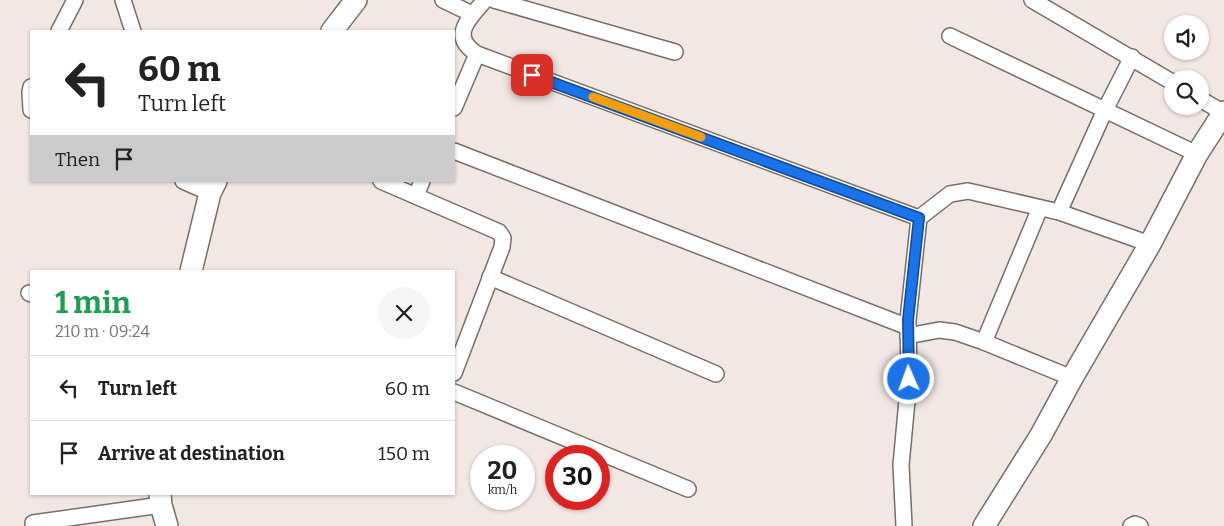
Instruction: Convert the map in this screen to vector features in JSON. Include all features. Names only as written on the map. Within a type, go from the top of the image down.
[{"type":"street","points":[[60,30],[75,0]]},
{"type":"street","points":[[123,0],[133,30]]},
{"type":"street","points":[[333,30],[356,0]]},
{"type":"street","points":[[443,0],[472,14]]},
{"type":"street","points":[[485,0],[472,14],[463,30],[462,38],[465,46],[477,54],[919,218]]},
{"type":"street","points":[[494,0],[675,52]]},
{"type":"street","points":[[1032,0],[1164,77]]},
{"type":"street","points":[[950,36],[1197,154]]},
{"type":"street","points":[[455,106],[477,54]]},
{"type":"street","points":[[1058,212],[1105,110],[1132,57]]},
{"type":"street","points":[[984,526],[1041,435],[1150,244],[1197,154],[1217,140],[1224,113],[1209,104]]},
{"type":"street","points":[[455,151],[908,331],[948,331],[984,342],[1072,378]]},
{"type":"street","points":[[191,270],[214,184],[193,182]]},
{"type":"street","points":[[383,182],[499,232],[503,238],[502,247],[455,370]]},
{"type":"street","points":[[416,196],[422,182]]},
{"type":"street","points":[[904,526],[901,465],[909,379],[908,331],[919,218],[950,194],[968,191],[1058,212],[1150,244]]},
{"type":"street","points":[[984,342],[1040,208]]},
{"type":"street","points":[[490,277],[716,374]]},
{"type":"street","points":[[455,392],[688,489]]},
{"type":"street","points":[[33,523],[161,499],[167,526]]},
{"type":"street","points":[[1131,526],[1135,524],[1140,526]]},
{"type":"slow traffic","points":[[593,97],[701,137]]},
{"type":"route","points":[[532,75],[919,218],[908,320],[909,379]]}]
